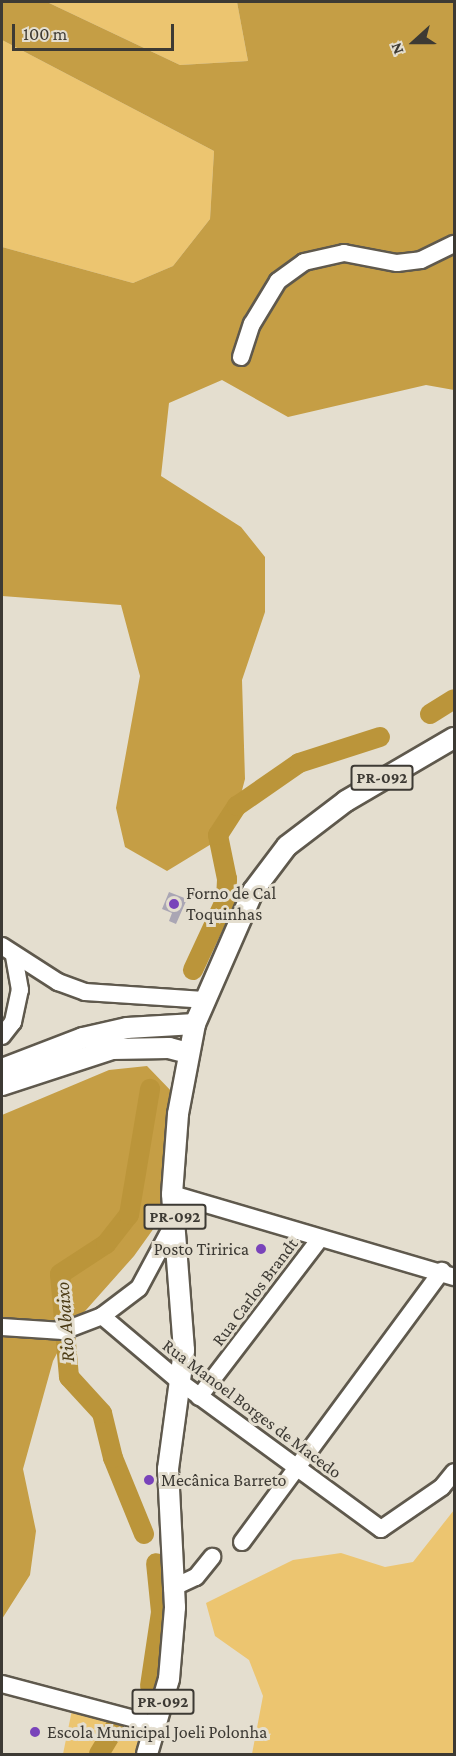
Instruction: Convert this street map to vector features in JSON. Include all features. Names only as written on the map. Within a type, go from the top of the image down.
[{"type":"main road","name":"PR-092","points":[[147,1755],[169,1679],[175,1607],[172,1588],[168,1469],[184,1350],[172,1194],[188,1053],[195,1024],[253,891],[287,846],[346,801],[454,738]]},
{"type":"main road","points":[[2,1070],[83,1038],[127,1029],[195,1024]]},
{"type":"main road","points":[[2,1084],[111,1049],[169,1048],[188,1053]]},
{"type":"street","points":[[241,357],[252,324],[278,281],[304,262],[344,253],[397,263],[421,260],[454,244]]},
{"type":"street","points":[[8,950],[58,982],[85,992],[204,1000]]},
{"type":"street","points":[[2,1036],[13,1022],[20,990],[8,950]]},
{"type":"street","points":[[172,1194],[319,1240],[448,1274],[294,1466],[242,1542]]},
{"type":"street","points":[[2,1327],[63,1331],[102,1316],[139,1288],[175,1221]]},
{"type":"street","name":"Rua Carlos Brandt","points":[[199,1397],[319,1240]]},
{"type":"street","name":"Rua Manoel Borges de Macedo","points":[[102,1316],[199,1397],[381,1529],[442,1487],[454,1472]]},
{"type":"street","points":[[172,1588],[196,1576],[212,1557]]},
{"type":"street","points":[[2,1684],[157,1725]]},
{"type":"shaded area","points":[[2,2],[47,2],[180,65],[248,61],[237,2],[454,2],[454,390],[426,385],[288,417],[222,380],[169,403],[161,476],[241,527],[265,557],[265,612],[242,680],[245,779],[231,832],[167,871],[125,847],[116,808],[140,676],[121,605],[2,596],[2,247],[133,283],[173,266],[210,219],[214,151],[2,40]]},
{"type":"shaded area","points":[[47,2],[237,2],[248,61],[180,65]]},
{"type":"shaded area","points":[[2,40],[214,151],[210,219],[173,266],[133,283],[2,247]]},
{"type":"shaded area","points":[[147,1066],[175,1095],[179,1148],[164,1214],[134,1256],[70,1328],[53,1361],[23,1469],[36,1531],[30,1575],[2,1619],[2,1115],[109,1070]]},
{"type":"shaded area","points":[[454,1510],[454,1754],[252,1754],[263,1696],[249,1660],[215,1636],[206,1603],[293,1560],[341,1553],[385,1567],[413,1562]]},
{"type":"shaded area","points":[[72,1710],[135,1729],[143,1738],[140,1754],[63,1754]]},
{"type":"building","name":"Forno de Cal Toquinhas","points":[[169,892],[187,899],[176,924],[169,921],[172,913],[162,909]]},
{"type":"waterway","name":"Rio Abaixo","points":[[430,714],[454,699]]},
{"type":"waterway","name":"Rio Abaixo","points":[[193,970],[226,899],[227,879],[218,835],[237,806],[299,763],[380,737]]},
{"type":"waterway","name":"Rio Abaixo","points":[[144,1534],[113,1458],[102,1413],[69,1377],[60,1274],[106,1244],[129,1215],[150,1089]]},
{"type":"waterway","name":"Rio Abaixo","points":[[150,1686],[161,1612],[156,1563]]},
{"type":"waterway","name":"Rio Abaixo","points":[[99,1754],[117,1724]]},
{"type":"place","name":"Forno de Cal Toquinhas","points":[[174,904]]},
{"type":"place","name":"Posto Tiririca","points":[[261,1249]]},
{"type":"place","name":"Mecânica Barreto","points":[[149,1480]]},
{"type":"place","name":"Escola Municipal Joeli Polonha","points":[[35,1732]]}]
